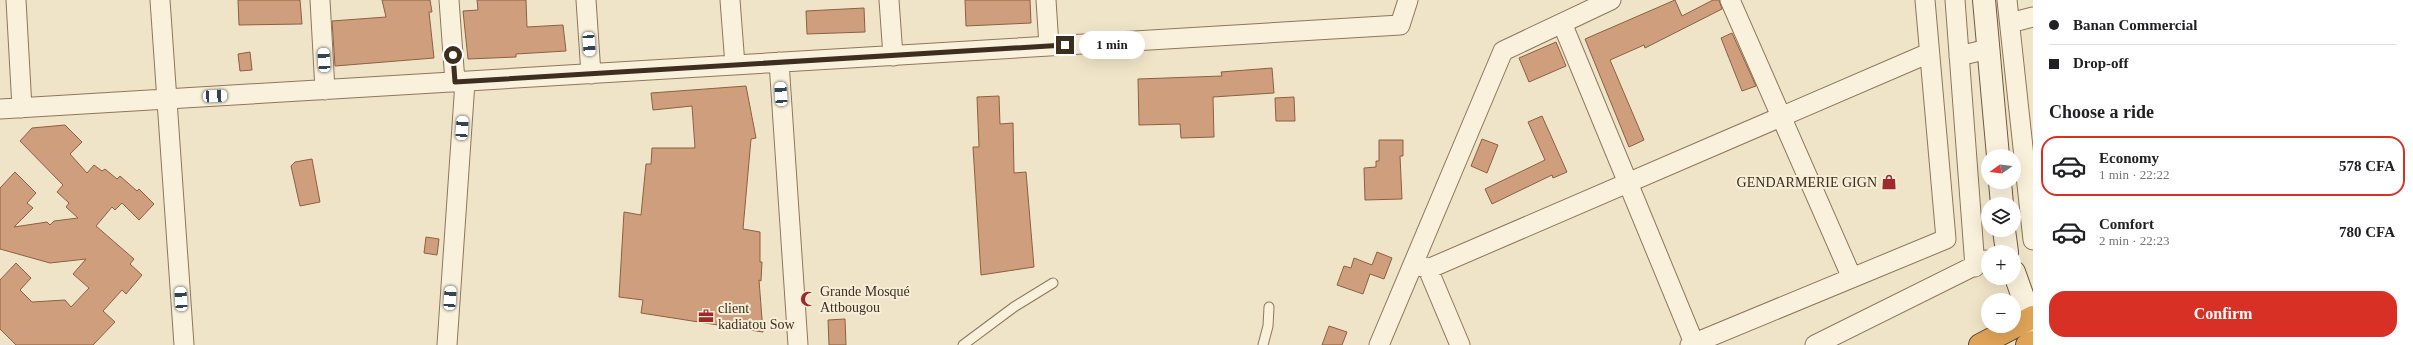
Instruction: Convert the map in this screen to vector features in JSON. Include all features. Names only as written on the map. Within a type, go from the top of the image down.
[{"type":"highway","points":[[1980,345],[2032,321]]},
{"type":"highway","points":[[2027,345],[2033,342]]},
{"type":"street","points":[[16,0],[22,108]]},
{"type":"street","points":[[160,0],[184,345]]},
{"type":"street","points":[[320,0],[325,90]]},
{"type":"street","points":[[447,345],[460,82],[449,0]]},
{"type":"street","points":[[586,0],[591,74]]},
{"type":"street","points":[[730,0],[735,65]]},
{"type":"street","points":[[889,0],[893,56]]},
{"type":"street","points":[[1046,0],[1049,46]]},
{"type":"street","points":[[0,109],[1400,25],[1408,0]]},
{"type":"street","points":[[1379,345],[1421,266],[1503,51],[1611,0]]},
{"type":"street","points":[[1730,0],[1852,278]]},
{"type":"street","points":[[1562,23],[1692,344],[1946,239],[1925,0]]},
{"type":"street","points":[[1955,0],[1959,56],[1996,245]]},
{"type":"street","points":[[1984,0],[1997,149]]},
{"type":"street","points":[[2007,0],[2028,148],[2033,240]]},
{"type":"street","points":[[2010,23],[2033,16]]},
{"type":"street","points":[[1959,56],[1988,49]]},
{"type":"street","points":[[1421,266],[1628,183],[1930,53]]},
{"type":"street","points":[[779,62],[798,345]]},
{"type":"street","points":[[1815,345],[1981,259]]},
{"type":"street","points":[[1421,266],[1460,345]]},
{"type":"street","points":[[2019,285],[2032,321]]},
{"type":"lane","points":[[963,345],[1014,307],[1053,283]]},
{"type":"lane","points":[[1263,345],[1268,326],[1269,307]]},
{"type":"building","points":[[238,0],[300,0],[302,24],[239,25]]},
{"type":"building","points":[[382,0],[430,0],[432,12],[429,12],[434,58],[335,66],[332,21],[386,17]]},
{"type":"building","points":[[477,0],[526,0],[527,27],[563,25],[566,51],[516,54],[516,57],[468,59],[463,11],[478,10]]},
{"type":"building","points":[[965,0],[1030,0],[1031,23],[966,26]]},
{"type":"building","points":[[1675,0],[1682,16],[1713,0],[1719,0],[1722,9],[1645,48],[1644,45],[1610,60],[1644,140],[1629,147],[1585,39]]},
{"type":"building","points":[[864,8],[865,32],[807,34],[806,11]]},
{"type":"building","points":[[1732,33],[1756,86],[1742,91],[1721,38]]},
{"type":"building","points":[[1556,42],[1566,66],[1529,82],[1519,58]]},
{"type":"building","points":[[250,52],[252,70],[240,71],[238,54]]},
{"type":"building","points":[[1272,68],[1274,93],[1213,97],[1214,137],[1181,138],[1180,124],[1139,125],[1138,79],[1222,76],[1221,72]]},
{"type":"building","points":[[746,86],[756,138],[751,139],[743,229],[760,232],[760,262],[762,262],[761,281],[759,280],[763,332],[641,313],[643,300],[619,297],[624,212],[641,215],[646,164],[651,164],[652,148],[695,148],[692,106],[653,110],[651,93]]},
{"type":"building","points":[[999,96],[1000,124],[1013,123],[1014,173],[1026,172],[1034,267],[981,275],[973,147],[979,147],[977,97]]},
{"type":"building","points":[[1294,97],[1295,121],[1276,121],[1275,98]]},
{"type":"building","points":[[1542,116],[1567,172],[1553,178],[1552,175],[1492,204],[1485,189],[1545,160],[1528,122]]},
{"type":"building","points":[[65,125],[82,142],[70,154],[87,173],[94,165],[102,171],[105,169],[117,179],[120,176],[137,191],[139,189],[154,204],[139,220],[122,203],[115,210],[112,207],[96,226],[134,259],[130,264],[142,275],[126,294],[122,290],[103,311],[115,322],[93,345],[16,345],[0,329],[0,280],[16,263],[31,278],[20,290],[32,302],[65,300],[71,307],[89,288],[73,274],[86,259],[50,263],[0,249],[0,188],[15,172],[36,193],[27,203],[33,208],[14,227],[47,222],[50,225],[54,221],[78,218],[66,207],[69,203],[57,192],[63,185],[20,141],[32,128]]},
{"type":"building","points":[[1482,139],[1498,145],[1487,173],[1471,166]]},
{"type":"building","points":[[1379,140],[1403,140],[1403,156],[1400,156],[1402,199],[1365,200],[1364,168],[1376,167],[1376,161],[1379,161]]},
{"type":"building","points":[[312,159],[320,202],[300,206],[291,166],[295,162]]},
{"type":"building","points":[[426,237],[439,239],[437,255],[424,253]]},
{"type":"building","points":[[1377,252],[1392,258],[1384,279],[1370,274],[1363,294],[1337,285],[1344,266],[1351,268],[1354,258],[1372,265]]},
{"type":"building","points":[[845,319],[846,345],[829,345],[828,320]]},
{"type":"building","points":[[1329,326],[1347,332],[1342,345],[1322,345]]},
{"type":"place","name":"GENDARMERIE GIGN","points":[[1889,182]]},
{"type":"place","name":"Grande Mosqué Attbougou","points":[[808,299]]},
{"type":"place","name":"client kadiatou Sow","points":[[706,316]]},
{"type":"route","points":[[453,55],[455,82],[1065,45]]}]
